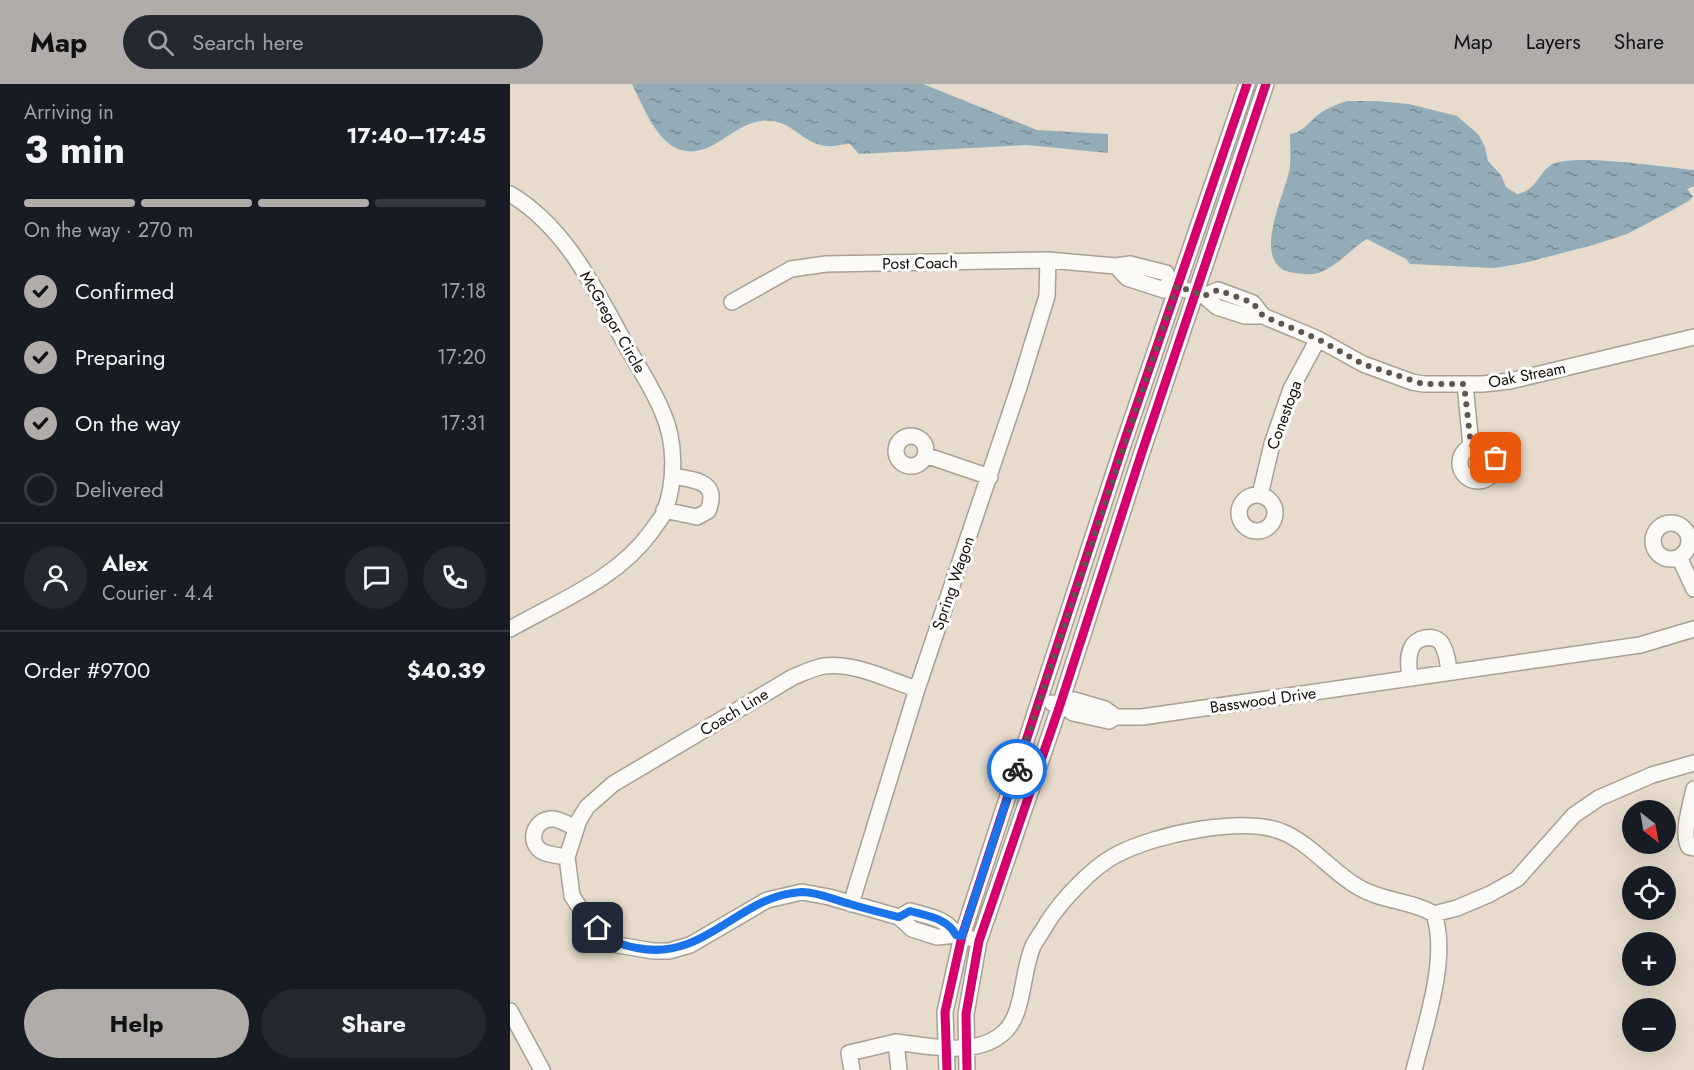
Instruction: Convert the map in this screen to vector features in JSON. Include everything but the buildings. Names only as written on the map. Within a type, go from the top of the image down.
[{"type":"street","points":[[947,1070],[945,1012],[959,935],[1041,699],[1174,286],[1248,84]]},
{"type":"street","points":[[967,1070],[966,1014],[979,941],[1062,706],[1200,295],[1266,84]]},
{"type":"street","name":"McGregor Circle","points":[[510,194],[523,201],[559,233],[592,283],[663,411],[671,443],[673,476],[664,510],[646,538],[629,558],[609,573],[510,629]]},
{"type":"street","name":"Post Coach","points":[[732,302],[791,269],[826,264],[1048,261],[1116,266],[1127,278],[1164,290],[1174,286]]},
{"type":"street","name":"Spring Wagon","points":[[851,904],[917,689],[990,477],[1047,296],[1048,261]]},
{"type":"street","name":"Oak Stream","points":[[1174,286],[1200,295],[1218,290],[1253,303],[1263,316],[1318,339],[1363,364],[1423,384],[1483,384],[1510,381],[1694,337]]},
{"type":"street","name":"Conestoga","points":[[1260,495],[1272,444],[1291,389],[1318,339]]},
{"type":"street","points":[[1464,384],[1471,446]]},
{"type":"street","points":[[926,455],[990,477]]},
{"type":"street","points":[[664,510],[697,517],[708,511],[712,498],[709,489],[704,484],[673,476]]},
{"type":"street","points":[[1679,557],[1694,589]]},
{"type":"street","name":"Basswood Drive","points":[[1041,699],[1062,706],[1073,713],[1109,721],[1116,717],[1142,717],[1640,645],[1694,629]]},
{"type":"street","points":[[1410,678],[1408,661],[1410,650],[1413,644],[1423,638],[1436,638],[1441,642],[1449,672]]},
{"type":"street","name":"Coach Line","points":[[917,689],[846,666],[826,666],[813,669],[793,677],[613,784],[587,807],[575,828],[567,857],[572,896],[588,920],[618,945],[652,951],[669,951],[690,945],[767,900],[802,892],[829,897],[899,917],[910,911],[942,921],[959,935]]},
{"type":"street","points":[[1434,914],[1457,908],[1517,879],[1574,815],[1599,798],[1652,775],[1694,763]]},
{"type":"street","points":[[1694,789],[1686,833],[1686,843],[1689,847],[1694,848]]},
{"type":"street","points":[[567,857],[551,854],[538,848],[534,840],[534,831],[539,823],[552,819],[575,828]]},
{"type":"street","points":[[852,1070],[849,1053],[896,1042],[946,1049],[967,1047],[1000,1036],[1016,1017],[1022,981],[1033,947],[1056,909],[1092,873],[1116,855],[1154,839],[1245,825],[1284,833],[1303,843],[1357,886],[1381,898],[1424,908],[1434,914],[1437,923],[1438,949],[1434,991],[1414,1070]]},
{"type":"street","points":[[959,935],[979,941]]},
{"type":"street","points":[[510,1011],[542,1070]]},
{"type":"street","points":[[896,1042],[899,1070]]},
{"type":"water","points":[[632,84],[923,84],[1037,130],[1108,134],[1108,153],[1027,145],[859,154],[850,144],[820,145],[787,126],[767,120],[737,130],[707,148],[691,151],[678,149],[667,142],[648,116]]},
{"type":"water","points":[[1347,101],[1409,104],[1457,116],[1479,135],[1488,161],[1501,175],[1506,187],[1517,194],[1530,188],[1549,166],[1555,163],[1583,160],[1694,170],[1694,186],[1687,189],[1693,196],[1671,211],[1627,234],[1524,263],[1495,268],[1410,264],[1406,259],[1367,239],[1325,270],[1312,274],[1294,273],[1280,268],[1273,257],[1271,244],[1277,211],[1290,167],[1290,134],[1301,130],[1323,112]]},
{"type":"cycle path","points":[[947,1070],[945,1012],[962,936],[1122,448],[1247,84]]},
{"type":"cycle path","points":[[967,1070],[966,1014],[979,941],[1060,705],[1141,455],[1266,84]]},
{"type":"way so far","points":[[1017,769],[1177,286],[1204,296],[1218,290],[1253,303],[1263,316],[1318,339],[1363,364],[1412,382],[1464,384],[1471,446],[1485,445],[1494,452],[1496,458]]},
{"type":"route","points":[[598,928],[618,945],[652,951],[669,951],[690,945],[767,900],[802,892],[829,897],[899,917],[910,911],[942,921],[952,927],[956,935],[962,936],[1017,769]]}]
